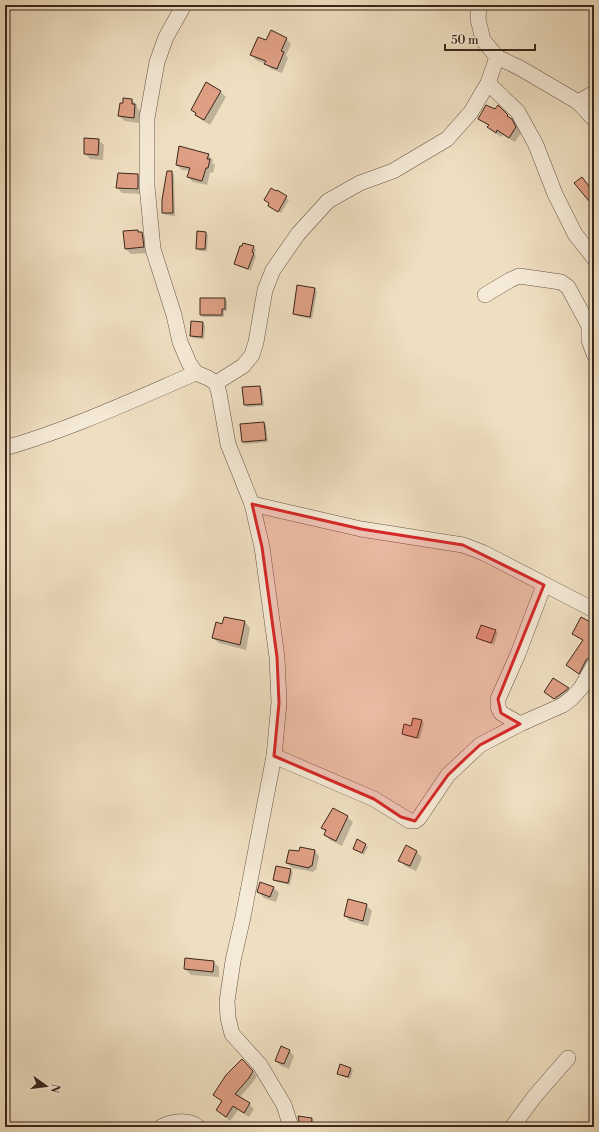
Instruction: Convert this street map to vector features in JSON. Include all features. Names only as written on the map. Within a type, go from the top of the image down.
[{"type":"street","points":[[184,5],[166,37],[157,62],[147,118],[147,186],[153,249],[174,315],[180,342],[189,363],[196,373],[216,383],[228,444],[252,504],[262,547],[277,657],[279,703],[274,756],[243,917],[233,960],[227,1001],[228,1018],[232,1034],[260,1065],[284,1105],[291,1127]]},
{"type":"street","points":[[479,5],[478,19],[483,40],[497,57],[520,68],[578,102],[594,119]]},
{"type":"street","points":[[216,383],[243,366],[252,355],[256,342],[265,290],[273,270],[298,234],[328,201],[360,183],[393,171],[447,139],[471,112],[488,83],[497,57]]},
{"type":"street","points":[[488,83],[518,112],[536,145],[555,194],[575,234],[594,258]]},
{"type":"street","points":[[578,102],[594,93]]},
{"type":"street","points":[[485,295],[519,276],[561,282],[568,287],[592,322],[589,340],[594,354]]},
{"type":"street","points":[[5,448],[29,441],[92,417],[196,373]]},
{"type":"street","points":[[252,504],[361,529],[463,545],[484,553],[594,610]]},
{"type":"street","points":[[520,724],[501,713],[498,707],[498,698],[518,654],[544,585]]},
{"type":"street","points":[[274,756],[374,799],[401,817],[410,821],[415,820],[419,818],[448,775],[480,745],[520,724],[563,705],[581,688],[594,664]]},
{"type":"street","points":[[512,1127],[535,1096],[568,1058]]},
{"type":"street","points":[[161,1127],[168,1123],[178,1121],[195,1124],[198,1127]]},
{"type":"highlighted area","points":[[252,504],[361,529],[463,545],[544,585],[498,699],[501,713],[520,724],[480,745],[468,756],[448,775],[415,821],[401,817],[374,799],[274,756],[279,703],[277,657],[262,547]]},
{"type":"building","points":[[271,30],[287,38],[281,51],[284,52],[277,69],[264,64],[266,61],[250,55],[258,37],[266,40]]},
{"type":"building","points":[[206,82],[221,91],[204,120],[195,115],[196,113],[191,110]]},
{"type":"building","points":[[123,98],[132,99],[132,104],[135,104],[134,118],[118,116],[120,103],[123,103]]},
{"type":"building","points":[[486,105],[495,109],[498,105],[508,115],[507,116],[512,119],[516,127],[509,138],[497,130],[496,133],[487,127],[489,125],[478,119]]},
{"type":"building","points":[[84,138],[99,139],[98,155],[84,154]]},
{"type":"building","points":[[179,146],[209,154],[207,159],[210,159],[208,168],[206,168],[202,181],[187,177],[190,168],[176,165]]},
{"type":"building","points":[[167,171],[172,171],[173,213],[162,213],[162,200]]},
{"type":"building","points":[[118,173],[138,174],[138,189],[116,188]]},
{"type":"building","points":[[582,177],[594,193],[594,207],[574,183]]},
{"type":"building","points":[[271,188],[287,196],[278,212],[268,206],[269,203],[264,200]]},
{"type":"building","points":[[138,230],[138,232],[142,232],[144,247],[125,249],[123,231]]},
{"type":"building","points":[[197,231],[206,232],[205,249],[196,249]]},
{"type":"building","points":[[243,243],[254,246],[252,252],[254,253],[248,269],[234,264],[240,246],[242,246]]},
{"type":"building","points":[[297,285],[315,288],[310,317],[293,314]]},
{"type":"building","points":[[200,298],[225,298],[225,309],[222,309],[222,315],[200,315]]},
{"type":"building","points":[[191,321],[203,322],[202,337],[190,336]]},
{"type":"building","points":[[260,386],[262,404],[244,405],[242,387]]},
{"type":"building","points":[[264,422],[266,440],[242,442],[240,424]]},
{"type":"building","points":[[224,617],[245,621],[240,645],[212,638],[216,622],[222,624]]},
{"type":"building","points":[[581,617],[594,624],[594,656],[586,660],[579,674],[566,665],[583,640],[572,634]]},
{"type":"building","points":[[481,625],[496,630],[491,643],[476,638]]},
{"type":"building","points":[[553,678],[569,688],[554,699],[544,692]]},
{"type":"building","points":[[413,718],[422,720],[417,738],[402,734],[404,724],[411,726]]},
{"type":"building","points":[[333,808],[348,816],[336,841],[324,835],[326,830],[321,828]]},
{"type":"building","points":[[357,839],[366,844],[362,853],[353,849]]},
{"type":"building","points":[[406,845],[417,851],[410,866],[398,861]]},
{"type":"building","points":[[300,847],[315,850],[312,866],[309,868],[286,863],[289,850],[299,851]]},
{"type":"building","points":[[276,866],[291,869],[288,883],[273,880]]},
{"type":"building","points":[[260,882],[274,887],[270,897],[257,892]]},
{"type":"building","points":[[348,899],[367,904],[363,921],[344,916]]},
{"type":"building","points":[[185,958],[214,961],[213,972],[184,969]]},
{"type":"building","points":[[281,1046],[290,1050],[284,1064],[275,1061]]},
{"type":"building","points":[[242,1059],[253,1071],[235,1094],[250,1103],[244,1113],[233,1106],[226,1117],[216,1110],[222,1101],[213,1095],[226,1075]]},
{"type":"building","points":[[340,1064],[351,1068],[348,1077],[337,1074]]},
{"type":"building","points":[[298,1116],[312,1118],[311,1127],[300,1127]]}]
